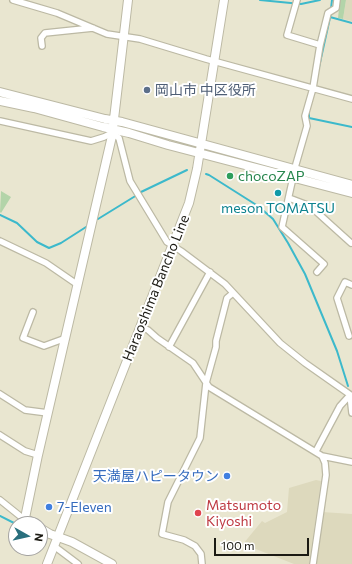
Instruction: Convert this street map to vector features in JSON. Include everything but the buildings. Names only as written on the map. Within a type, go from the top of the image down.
[{"type":"street","points":[[13,0],[57,13],[107,34],[124,38],[140,39],[352,99]]},
{"type":"street","points":[[25,516],[113,128],[128,0]]},
{"type":"street","name":"Haraoshima Bancho Line","points":[[47,564],[189,202],[196,175],[224,0]]},
{"type":"street","points":[[317,272],[324,264],[282,227],[307,126],[305,116],[313,88],[320,45],[328,13],[336,8],[337,0]]},
{"type":"street","points":[[296,2],[287,35],[320,45]]},
{"type":"street","points":[[42,46],[41,38],[45,33],[93,28]]},
{"type":"street","points":[[0,92],[113,128],[199,153],[352,185]]},
{"type":"street","points":[[0,101],[113,128],[201,144],[352,194]]},
{"type":"street","points":[[0,122],[91,141],[104,138],[113,128]]},
{"type":"street","points":[[113,128],[119,138],[130,181],[165,239],[225,284],[280,343],[351,396],[352,413]]},
{"type":"street","points":[[289,198],[310,206],[351,243]]},
{"type":"street","points":[[0,241],[46,263],[78,286]]},
{"type":"street","points":[[170,347],[210,272]]},
{"type":"street","points":[[350,336],[337,298],[345,282],[352,285]]},
{"type":"street","points":[[202,564],[201,554],[195,546],[184,540],[162,534],[168,502],[200,438],[206,383],[227,298],[233,293]]},
{"type":"street","points":[[34,312],[23,338],[44,346],[66,338]]},
{"type":"street","points":[[140,327],[148,330],[193,363],[209,387],[322,456],[325,463],[326,475],[313,564]]},
{"type":"street","points":[[0,394],[25,410],[48,413]]},
{"type":"street","points":[[316,451],[340,406],[351,396]]},
{"type":"street","points":[[0,435],[25,451],[38,455]]},
{"type":"street","points":[[322,456],[352,462]]},
{"type":"street","points":[[0,500],[20,516]]},
{"type":"street","points":[[48,533],[72,542],[112,564]]},
{"type":"street","points":[[54,546],[78,564]]},
{"type":"shaded area","points":[[346,0],[352,0],[352,21],[343,19]]},
{"type":"shaded area","points":[[316,480],[321,481],[309,564],[294,564],[243,544],[262,521],[265,523],[287,512],[289,488]]},
{"type":"shaded area","points":[[322,512],[352,514],[352,564],[315,564]]},
{"type":"green space","points":[[340,0],[346,0],[343,19],[338,18]]},
{"type":"green space","points":[[1,191],[11,197],[1,213],[0,212]]},
{"type":"waterway","points":[[260,0],[301,4],[320,0]]},
{"type":"waterway","points":[[331,9],[332,0]]},
{"type":"waterway","points":[[319,67],[331,13]]},
{"type":"waterway","points":[[330,17],[352,23]]},
{"type":"waterway","points":[[309,111],[309,118],[352,127]]},
{"type":"waterway","points":[[141,192],[187,170]]},
{"type":"waterway","points":[[206,174],[258,206],[273,219],[305,274],[337,351],[348,386]]},
{"type":"waterway","points":[[98,219],[137,195]]},
{"type":"waterway","points":[[0,215],[17,223],[37,242],[49,248],[61,243],[86,227]]},
{"type":"waterway","points":[[0,516],[8,520]]},
{"type":"place","name":"岡山市 中区役所","points":[[147,90]]},
{"type":"place","name":"chocoZAP","points":[[230,176]]},
{"type":"place","name":"meson TOMATSU","points":[[278,193]]},
{"type":"place","name":"天満屋ハピータウン","points":[[227,476]]},
{"type":"place","name":"7-Eleven","points":[[49,507]]},
{"type":"place","name":"Matsumoto Kiyoshi","points":[[198,513]]}]
